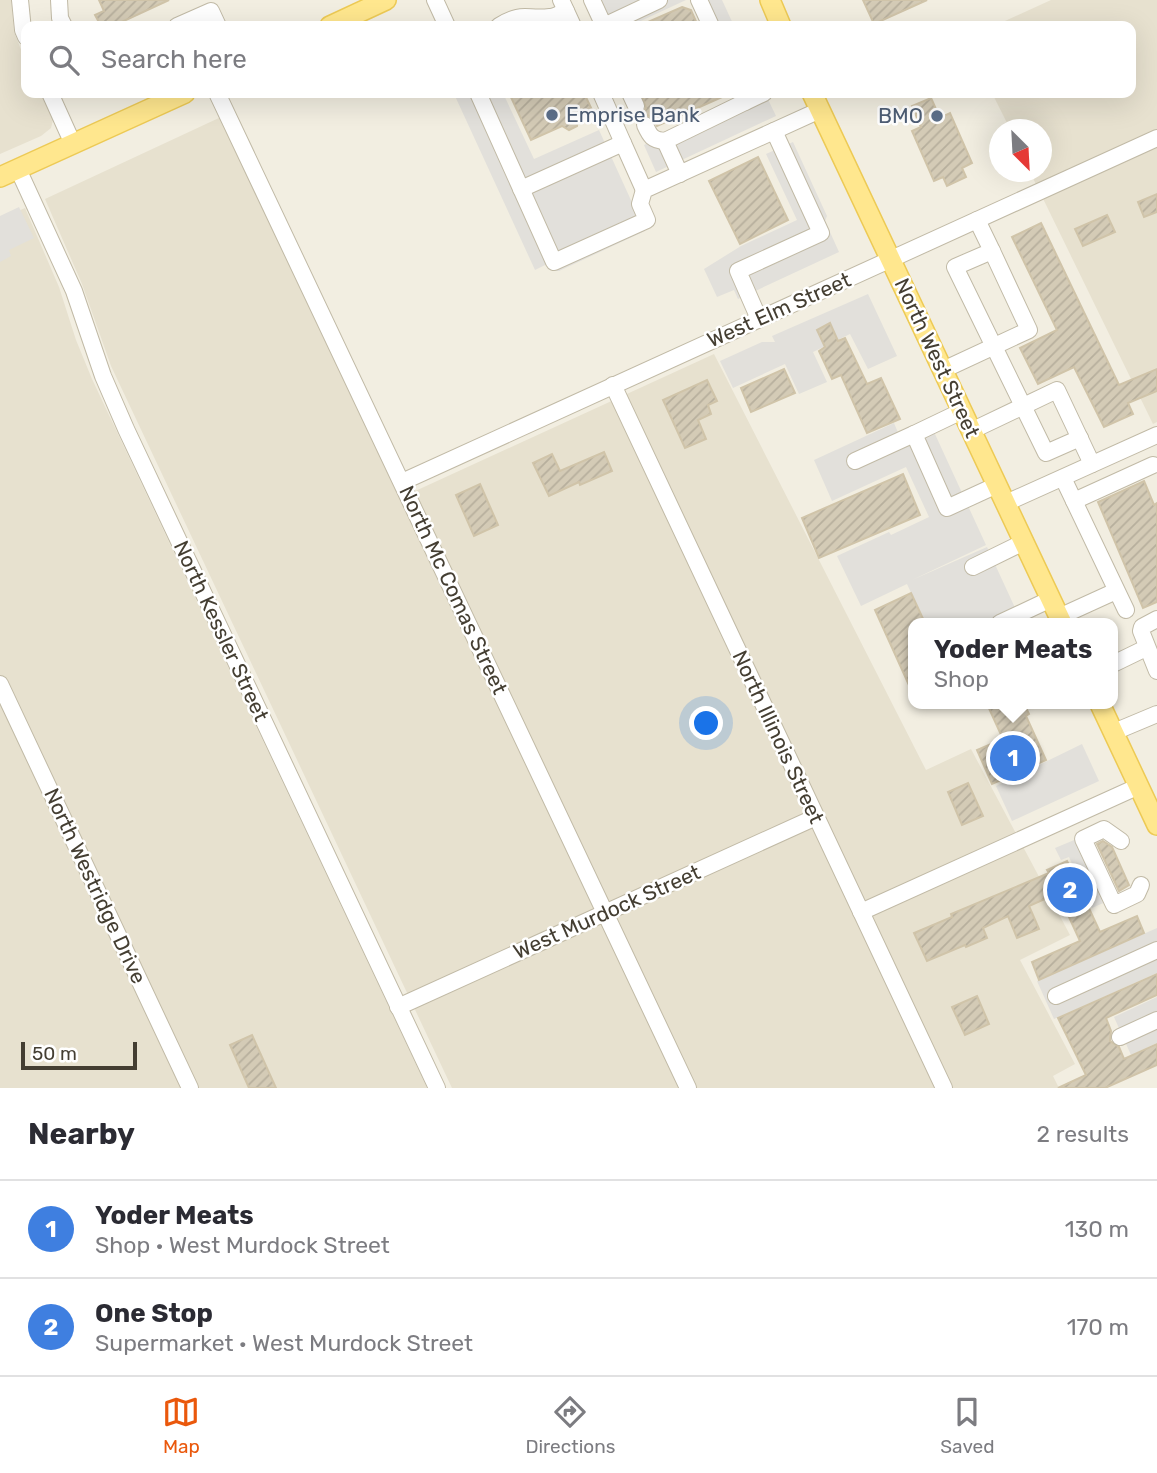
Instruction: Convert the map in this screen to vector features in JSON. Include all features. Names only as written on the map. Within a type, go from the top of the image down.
[{"type":"main road","points":[[341,21],[386,0]]},
{"type":"main road","points":[[773,1],[779,21]]},
{"type":"main road","points":[[0,177],[174,98]]},
{"type":"main road","name":"North West Street","points":[[816,101],[1057,613]]},
{"type":"main road","points":[[1102,709],[1155,814]]},
{"type":"street","points":[[20,0],[22,21]]},
{"type":"street","points":[[59,0],[62,21]]},
{"type":"street","points":[[435,0],[442,21]]},
{"type":"street","points":[[592,0],[602,21]]},
{"type":"street","points":[[615,21],[659,0]]},
{"type":"street","points":[[699,0],[709,21]]},
{"type":"street","points":[[189,21],[211,12]]},
{"type":"street","points":[[506,21],[526,15],[550,17],[567,12]]},
{"type":"street","points":[[52,98],[73,144]]},
{"type":"street","name":"North Mc Comas Street","points":[[219,98],[688,1088]]},
{"type":"street","points":[[480,98],[554,262],[647,220],[640,204],[643,190],[603,98]]},
{"type":"street","points":[[645,125],[650,136],[657,141],[665,141],[743,98]]},
{"type":"street","points":[[643,190],[774,131],[816,101]]},
{"type":"street","points":[[759,319],[737,271],[821,233],[774,131]]},
{"type":"street","name":"West Elm Street","points":[[402,482],[1157,138]]},
{"type":"street","points":[[665,141],[680,174]]},
{"type":"street","points":[[521,189],[623,143]]},
{"type":"street","name":"North Kessler Street","points":[[19,169],[74,291],[103,376],[126,429],[437,1088]]},
{"type":"street","points":[[943,370],[1029,330],[977,220]]},
{"type":"street","points":[[992,251],[955,267],[1046,453],[1080,438]]},
{"type":"street","name":"North Illinois Street","points":[[613,385],[944,1088]]},
{"type":"street","points":[[971,431],[1057,390],[1093,464]]},
{"type":"street","points":[[855,461],[962,411]]},
{"type":"street","points":[[914,434],[947,508],[997,485]]},
{"type":"street","points":[[1006,503],[1157,435]]},
{"type":"street","points":[[1074,502],[1155,470],[1141,442]]},
{"type":"street","points":[[1063,478],[1126,610]]},
{"type":"street","points":[[973,567],[1024,542]]},
{"type":"street","points":[[1028,618],[1057,613],[1116,591]]},
{"type":"street","points":[[1157,619],[1142,627],[1141,631],[1157,671]]},
{"type":"street","points":[[1118,662],[1146,648]]},
{"type":"street","name":"North Westridge Drive","points":[[0,684],[190,1088]]},
{"type":"street","points":[[1114,732],[1157,714]]},
{"type":"street","points":[[861,912],[1139,786]]},
{"type":"street","name":"West Murdock Street","points":[[398,1007],[816,817]]},
{"type":"street","points":[[1121,841],[1104,829],[1083,839],[1114,905],[1137,894],[1141,885]]},
{"type":"street","points":[[1055,996],[1157,950]]},
{"type":"street","points":[[1120,1038],[1157,1020]]},
{"type":"shaded area","points":[[0,0],[11,0],[14,32],[21,50],[21,98],[43,98],[53,120],[51,128],[41,136],[0,154]]},
{"type":"shaded area","points":[[599,0],[686,0],[641,21],[610,21]]},
{"type":"shaded area","points":[[691,0],[722,0],[732,21],[701,21]]},
{"type":"shaded area","points":[[1051,0],[1157,0],[1157,422],[1153,424],[1035,182],[1052,182],[1052,119],[1005,119],[994,98],[1136,98],[1136,21],[1005,21]]},
{"type":"shaded area","points":[[456,98],[505,98],[534,159],[599,130],[645,231],[559,271],[553,271],[547,264],[535,270]]},
{"type":"shaded area","points":[[736,98],[767,98],[776,116],[656,172],[644,145],[738,101]]},
{"type":"shaded area","points":[[221,117],[400,498],[714,354],[926,770],[971,749],[1070,935],[1020,960],[1075,1064],[1053,1076],[1059,1088],[452,1088],[111,366],[82,284],[45,199]]},
{"type":"shaded area","points":[[793,142],[827,216],[825,221],[839,252],[738,299],[734,290],[717,297],[704,269],[741,246],[797,220],[766,154]]},
{"type":"shaded area","points":[[19,207],[34,238],[9,250],[11,256],[0,262],[0,216]]},
{"type":"shaded area","points":[[25,208],[59,287],[92,379],[427,1088],[0,1088],[0,219]]},
{"type":"shaded area","points":[[868,294],[897,356],[868,369],[850,334],[813,352],[827,382],[799,394],[785,364],[733,388],[720,361],[762,342],[775,342],[772,336]]},
{"type":"shaded area","points":[[929,421],[986,545],[912,580],[987,547],[1020,618],[923,618],[907,584],[861,606],[837,556],[929,517],[906,467],[832,501],[814,460],[894,423],[899,435]]},
{"type":"shaded area","points":[[1082,744],[1099,781],[1012,821],[996,786]]},
{"type":"shaded area","points":[[1079,838],[1108,901],[1092,908],[1069,857],[1061,860],[1055,848]]},
{"type":"shaded area","points":[[1157,928],[1157,973],[1054,1019],[1037,981]]},
{"type":"shaded area","points":[[1157,997],[1157,1043],[1131,1055],[1114,1017]]},
{"type":"building","points":[[99,0],[169,0],[124,21],[98,21],[95,15],[104,11]]},
{"type":"building","points":[[863,0],[927,0],[881,21],[873,21]]},
{"type":"building","points":[[682,7],[691,10],[696,21],[650,21]]},
{"type":"building","name":"Emprise Bank","points":[[511,98],[586,98],[593,112],[578,118],[577,126],[569,130],[562,126],[531,140]]},
{"type":"building","points":[[643,98],[720,98],[657,126],[652,117],[647,115],[640,116],[636,121],[633,116],[641,115],[646,108]]},
{"type":"building","points":[[931,98],[940,118],[950,113],[972,163],[962,168],[966,177],[947,186],[943,177],[934,181],[912,131],[921,127],[912,106]]},
{"type":"building","points":[[758,157],[788,220],[740,244],[709,181]]},
{"type":"building","points":[[1157,194],[1157,212],[1144,217],[1138,202]]},
{"type":"building","points":[[1107,215],[1115,232],[1083,246],[1075,229]]},
{"type":"building","points":[[1041,223],[1119,385],[1157,369],[1157,391],[1128,403],[1133,414],[1104,427],[1074,367],[1038,384],[1020,348],[1057,330],[1012,237]]},
{"type":"building","points":[[830,323],[838,341],[845,338],[867,384],[881,378],[900,419],[867,433],[841,375],[832,379],[819,351],[825,347],[817,330]]},
{"type":"building","points":[[784,369],[795,393],[751,412],[741,388]]},
{"type":"building","points":[[707,380],[717,401],[708,405],[711,414],[698,420],[706,439],[685,448],[663,400]]},
{"type":"building","points":[[604,452],[612,471],[549,496],[533,463],[552,454],[560,471]]},
{"type":"building","points":[[903,474],[920,515],[819,558],[802,518]]},
{"type":"building","points":[[1144,481],[1154,505],[1157,503],[1157,602],[1143,608],[1098,502]]},
{"type":"building","points":[[480,484],[498,525],[474,536],[456,495]]},
{"type":"building","points":[[911,593],[923,618],[908,618],[908,683],[875,610]]},
{"type":"building","points":[[989,709],[1026,709],[1029,714],[1026,716],[1046,760],[992,784],[977,750],[1003,739]]},
{"type":"building","points":[[968,783],[983,816],[962,825],[948,792]]},
{"type":"building","points":[[1103,841],[1112,847],[1129,885],[1119,891],[1097,844]]},
{"type":"building","points":[[1067,861],[1100,932],[1137,916],[1144,933],[1039,980],[1032,962],[1080,941],[1058,893],[1029,906],[1039,929],[1017,938],[1008,916],[983,928],[987,938],[927,961],[914,933],[952,917],[951,914],[1049,873],[1047,870]]},
{"type":"building","points":[[1157,974],[1157,995],[1106,1018],[1111,1031],[1110,1041],[1119,1047],[1124,1059],[1157,1044],[1157,1065],[1105,1088],[1058,1088],[1086,1075],[1058,1018]]},
{"type":"building","points":[[977,996],[989,1024],[965,1035],[952,1007]]},
{"type":"building","points":[[252,1035],[276,1088],[249,1088],[230,1045]]},
{"type":"place","name":"Emprise Bank","points":[[552,115]]},
{"type":"place","name":"BMO","points":[[937,116]]},
{"type":"place","name":"Yoder Meats","points":[[1013,758]]},
{"type":"place","name":"One Stop","points":[[1070,890]]}]
